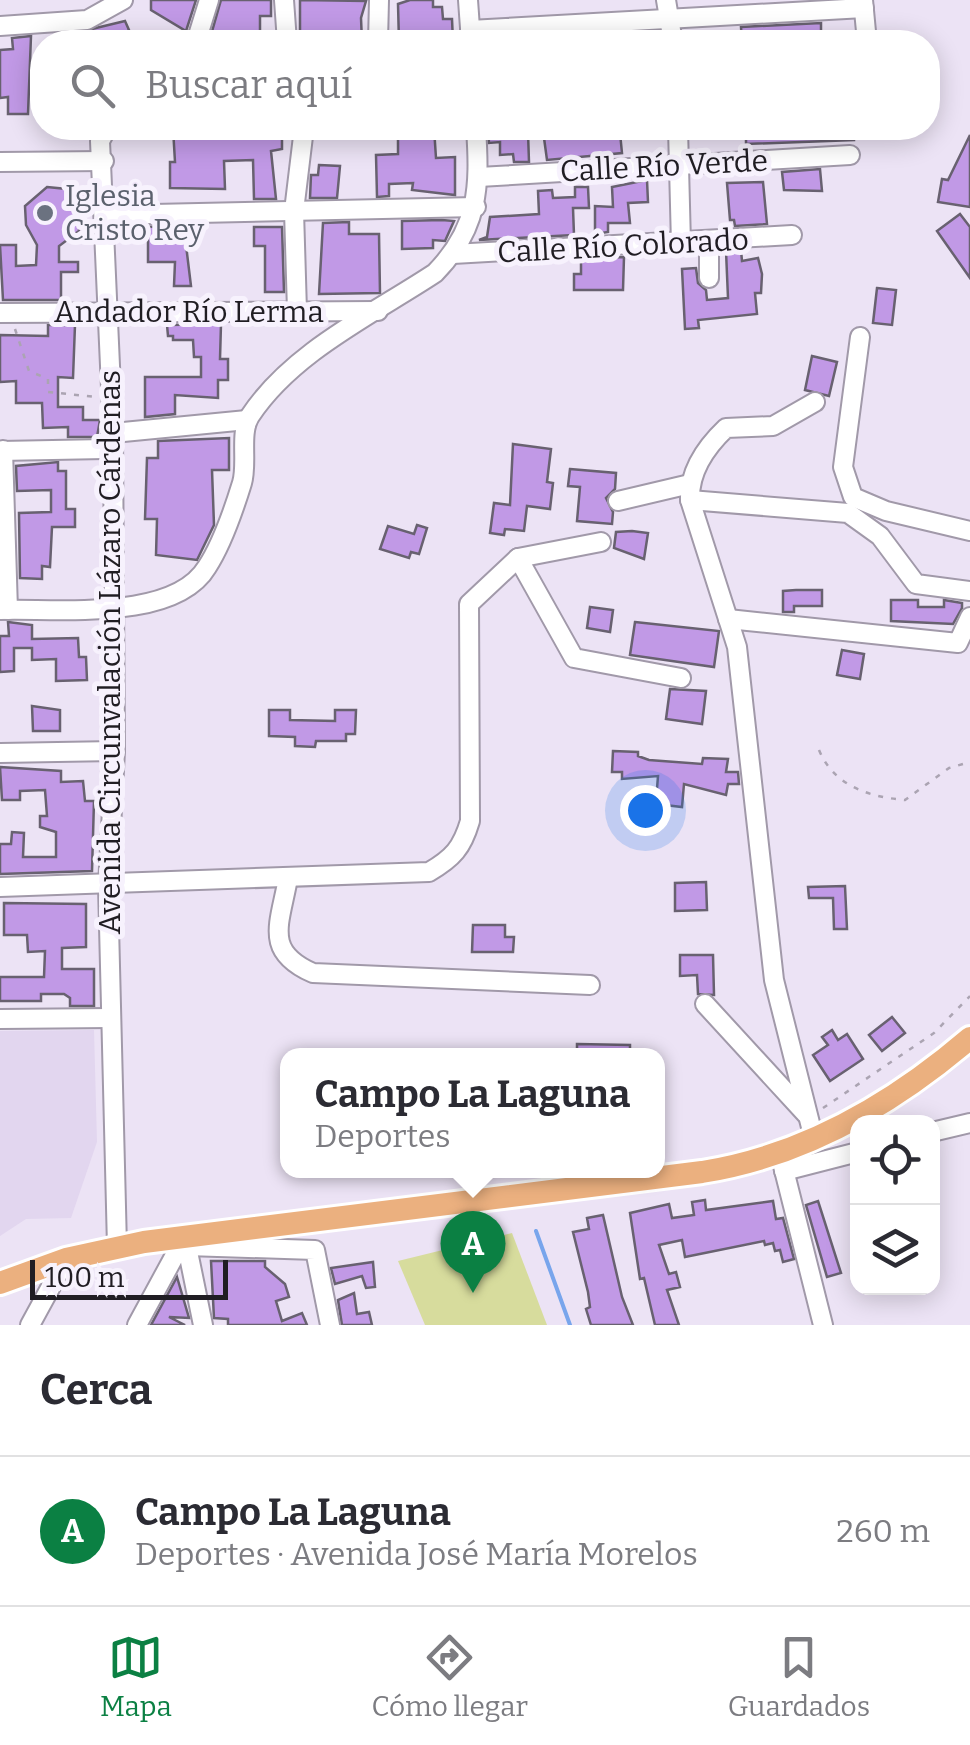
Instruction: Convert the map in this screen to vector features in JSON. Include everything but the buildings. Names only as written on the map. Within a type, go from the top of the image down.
[{"type":"main road","points":[[665,1177],[782,1163],[812,1128],[886,1100],[970,1038]]},
{"type":"main road","points":[[0,1283],[66,1259],[117,1248],[657,1178]]},
{"type":"street","points":[[0,26],[87,20],[123,0]]},
{"type":"street","points":[[200,30],[209,0]]},
{"type":"street","points":[[284,0],[287,30]]},
{"type":"street","points":[[378,30],[379,0]]},
{"type":"street","points":[[468,0],[470,30]]},
{"type":"street","points":[[666,0],[672,30]]},
{"type":"street","points":[[546,30],[864,4],[866,30]]},
{"type":"street","name":"Avenida Circunvalación Lázaro Cárdenas","points":[[101,140],[113,433],[115,751],[108,886],[117,1248]]},
{"type":"street","points":[[297,311],[294,211],[303,140]]},
{"type":"street","points":[[247,420],[113,433],[105,449],[1,451],[4,610],[166,601],[207,568],[243,480],[247,420],[293,367],[436,273],[453,254],[476,207],[477,140]]},
{"type":"street","points":[[679,140],[681,244]]},
{"type":"street","name":"Calle Río Verde","points":[[479,177],[850,155]]},
{"type":"street","points":[[0,162],[104,161]]},
{"type":"street","points":[[106,215],[476,207]]},
{"type":"street","name":"Calle Río Colorado","points":[[453,254],[709,243],[792,235]]},
{"type":"street","points":[[709,243],[709,278]]},
{"type":"street","name":"Andador Río Lerma","points":[[5,313],[378,311]]},
{"type":"street","points":[[860,338],[843,467],[853,496],[886,511],[970,531]]},
{"type":"street","points":[[812,1128],[774,980],[739,666],[690,492],[700,459],[726,428],[772,426],[815,402]]},
{"type":"street","points":[[618,501],[690,492],[848,513],[880,536],[916,584],[970,591]]},
{"type":"street","points":[[0,888],[429,872],[463,846],[470,821],[468,604],[518,558],[602,542]]},
{"type":"street","points":[[518,558],[574,658],[681,678]]},
{"type":"street","points":[[728,619],[958,644],[970,617]]},
{"type":"street","points":[[0,753],[115,751]]},
{"type":"street","points":[[288,878],[278,936],[280,952],[292,964],[313,973],[590,985]]},
{"type":"street","points":[[704,1004],[812,1128]]},
{"type":"street","points":[[0,1020],[112,1018]]},
{"type":"street","points":[[940,1130],[970,1122]]},
{"type":"street","points":[[823,1325],[782,1163],[850,1153]]},
{"type":"street","points":[[137,1325],[186,1241]]},
{"type":"street","points":[[186,1241],[203,1325]]},
{"type":"street","points":[[186,1241],[315,1250],[330,1325]]},
{"type":"street","points":[[30,1325],[66,1259]]},
{"type":"path","points":[[5,313],[29,371],[48,379],[48,392],[112,397]]},
{"type":"path","points":[[819,750],[835,774],[860,793],[892,799],[905,800],[949,768],[970,762]]},
{"type":"path","points":[[812,1128],[934,1034],[970,996]]},
{"type":"shaded area","points":[[94,1030],[97,1142],[71,1218],[26,1219],[0,1236],[0,1031]]},
{"type":"green space","points":[[512,1233],[547,1325],[425,1325],[398,1261]]},
{"type":"waterway","points":[[536,1231],[570,1325]]},
{"type":"place","name":"Iglesia Cristo Rey","points":[[45,213]]},
{"type":"place","name":"Campo La Laguna","points":[[473,1293]]}]
